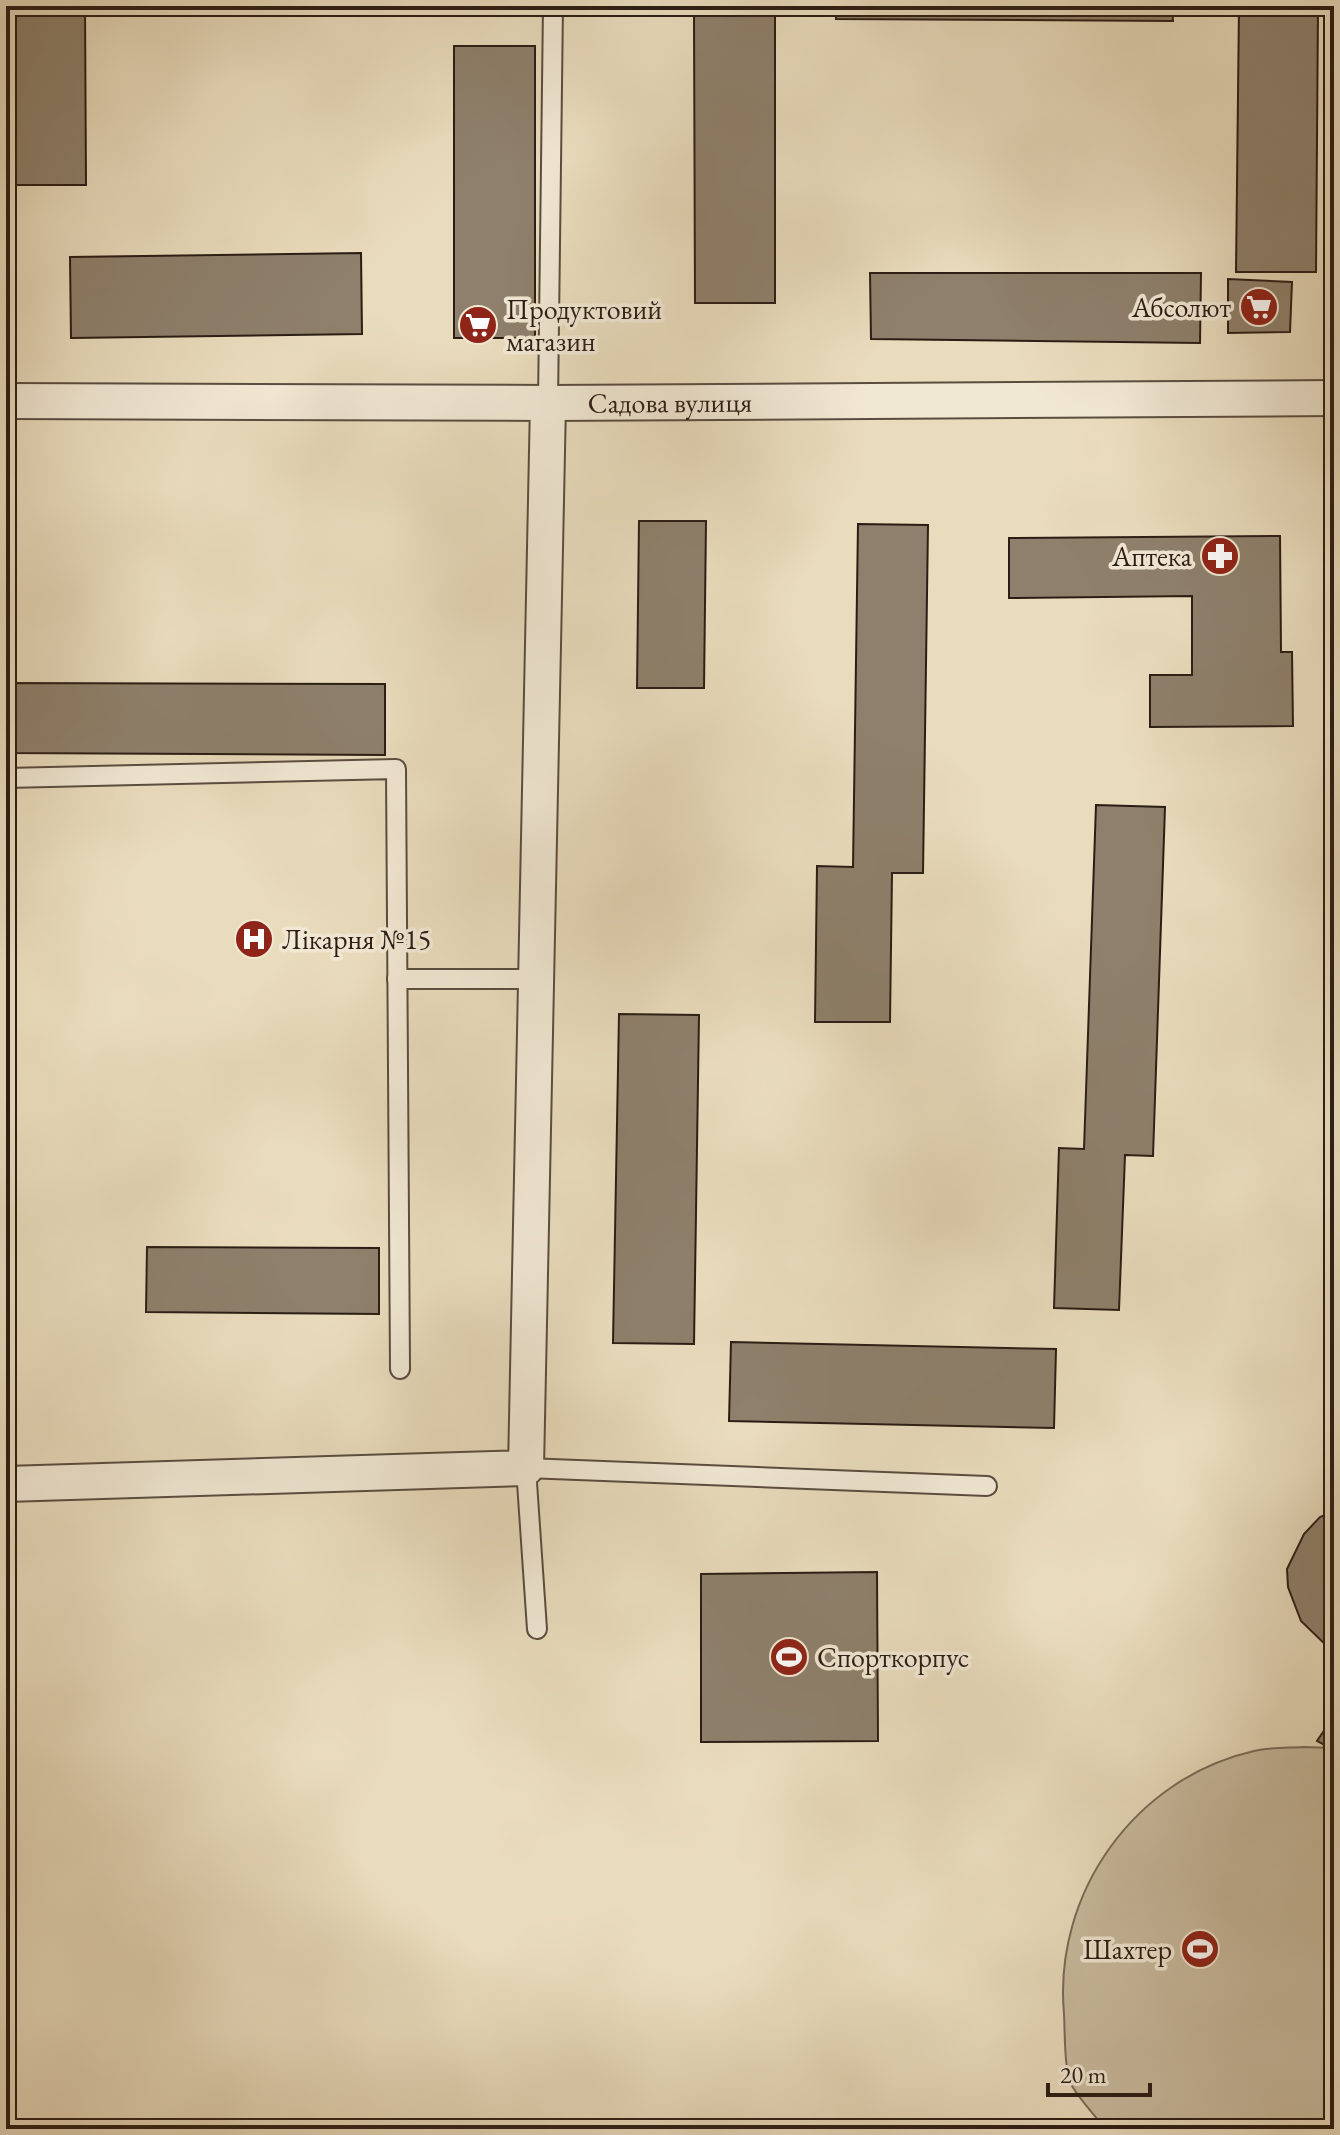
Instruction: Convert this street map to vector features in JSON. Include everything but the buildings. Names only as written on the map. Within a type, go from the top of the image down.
[{"type":"street","name":"Садова вулиця","points":[[6,401],[548,403],[1334,398]]},
{"type":"street","points":[[6,1484],[526,1468],[548,403]]},
{"type":"lane","points":[[548,403],[553,6]]},
{"type":"lane","points":[[6,778],[396,769],[400,1369]]},
{"type":"lane","points":[[397,979],[536,979]]},
{"type":"lane","points":[[537,1629],[526,1468],[987,1486]]},
{"type":"shaded area","name":"Шахтер","points":[[1334,1748],[1334,2129],[1106,2129],[1072,2086],[1065,2052],[1064,1969],[1072,1926],[1088,1885],[1110,1847],[1139,1814],[1173,1786],[1211,1765],[1254,1751]]},
{"type":"place","name":"Абсолют","points":[[1259,307]]},
{"type":"place","name":"Продуктовий магазин","points":[[478,325]]},
{"type":"place","name":"Аптека","points":[[1220,556]]},
{"type":"place","name":"Лікарня №15","points":[[254,939]]},
{"type":"place","name":"Спорткорпус","points":[[789,1657]]},
{"type":"place","name":"Шахтер","points":[[1200,1949]]}]
